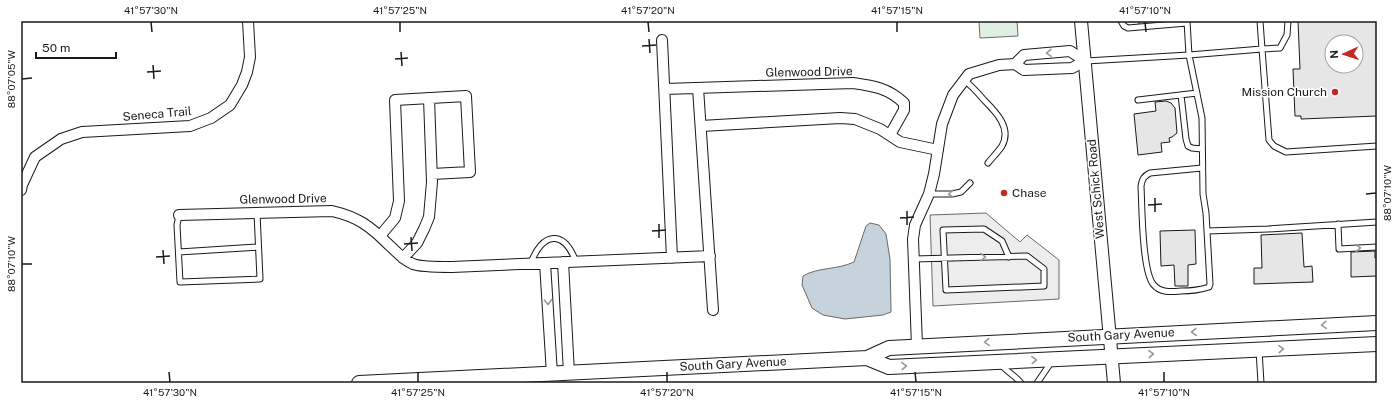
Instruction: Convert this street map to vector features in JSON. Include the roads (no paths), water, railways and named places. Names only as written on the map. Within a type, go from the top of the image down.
[{"type":"main road","name":"South Gary Avenue","points":[[359,383],[552,376],[866,358],[889,348],[917,346],[1377,323]]},
{"type":"main road","name":"South Gary Avenue","points":[[866,358],[889,367],[1054,358],[1377,344]]},
{"type":"street","name":"Seneca Trail","points":[[21,190],[35,157],[60,139],[82,132],[190,126],[211,118],[230,105],[242,85],[247,72],[250,56],[248,21]]},
{"type":"street","name":"West Schick Road","points":[[1081,21],[1114,383]]},
{"type":"street","points":[[662,40],[672,258]]},
{"type":"street","points":[[917,346],[913,259],[915,225],[929,194],[934,174],[942,124],[953,95],[969,74],[998,65],[1015,64],[1024,70],[1072,68],[1085,61],[1070,51],[1024,55],[1015,64]]},
{"type":"street","name":"Glenwood Drive","points":[[664,89],[853,83],[878,87],[895,95],[904,103],[904,110],[890,135]]},
{"type":"street","points":[[698,88],[714,310]]},
{"type":"street","points":[[380,236],[395,218],[398,201],[395,100],[466,96],[470,172],[432,174]]},
{"type":"street","points":[[402,258],[417,243],[428,217],[432,174],[429,98]]},
{"type":"street","points":[[701,126],[840,118],[855,119],[880,129],[900,142],[938,150]]},
{"type":"street","name":"Glenwood Drive","points":[[179,216],[332,211],[348,214],[358,219],[380,236],[402,258],[414,265],[452,267],[710,256]]},
{"type":"street","points":[[563,262],[569,375]]},
{"type":"street","points":[[546,263],[552,376]]},
{"type":"lane","points":[[1121,21],[1124,26],[1128,28],[1187,22],[1189,55],[1202,118],[1202,149],[1202,168],[1202,194],[1206,214],[1210,284],[1209,287],[1190,291],[1168,292],[1160,290],[1153,285],[1146,264],[1141,186],[1142,181],[1146,175],[1150,173],[1202,168]]},
{"type":"lane","points":[[1260,21],[1269,140],[1274,146],[1286,152],[1377,146]]},
{"type":"lane","points":[[1085,61],[1280,48],[1287,35],[1288,21]]},
{"type":"lane","points":[[964,80],[998,116],[1003,124],[1005,132],[1002,145],[988,163]]},
{"type":"lane","points":[[1138,100],[1197,93]]},
{"type":"lane","points":[[1181,94],[1188,146],[1202,149]]},
{"type":"lane","points":[[929,194],[952,194],[961,192],[970,183]]},
{"type":"lane","points":[[179,216],[177,225],[180,282],[260,279],[257,213]]},
{"type":"lane","points":[[1207,231],[1268,229],[1377,222]]},
{"type":"lane","points":[[1338,224],[1339,249],[1377,246]]},
{"type":"lane","points":[[913,259],[944,258],[1009,257],[1028,256],[1044,269],[1044,286],[946,290],[944,258],[942,230],[984,229],[1002,241],[1009,257]]},
{"type":"lane","points":[[531,263],[535,252],[542,243],[548,239],[556,238],[565,242],[572,252],[576,262]]},
{"type":"lane","points":[[178,252],[258,247]]},
{"type":"lane","points":[[1259,350],[1261,383]]},
{"type":"lane","points":[[1037,383],[1054,358]]},
{"type":"lane","points":[[999,362],[1017,378],[1020,383]]},
{"type":"place","name":"Mission Church","points":[[1335,92]]},
{"type":"place","name":"Chase","points":[[1004,193]]}]
